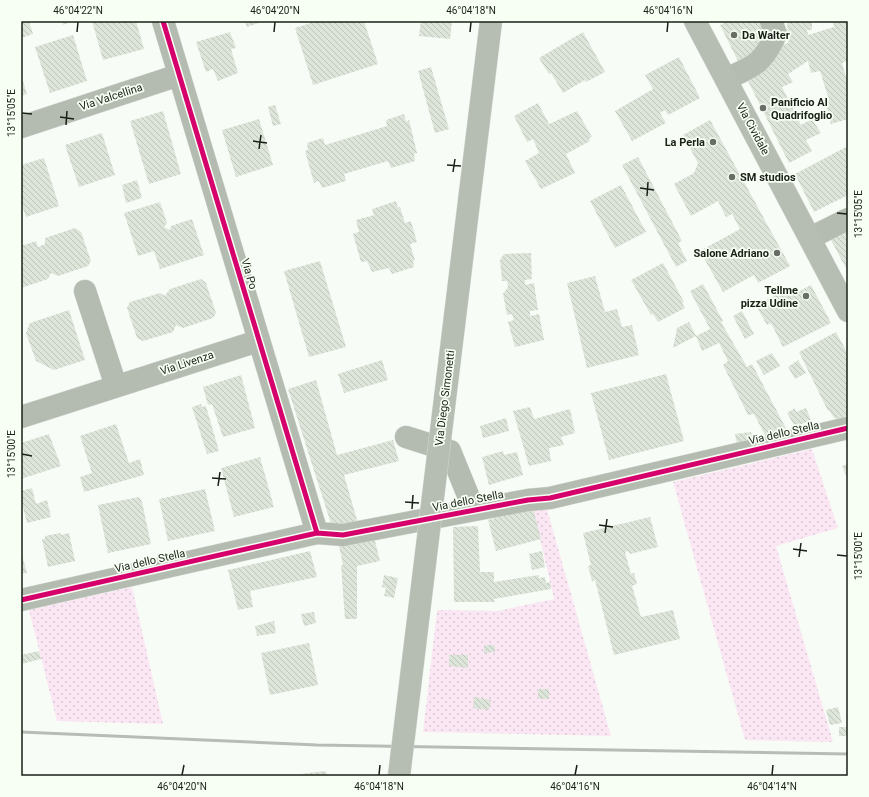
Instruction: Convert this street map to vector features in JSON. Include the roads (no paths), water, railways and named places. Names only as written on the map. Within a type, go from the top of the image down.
[{"type":"main road","name":"Via Diego Simonetti","points":[[399,776],[491,21]]},
{"type":"main road","name":"Via Cividale","points":[[695,21],[848,311]]},
{"type":"street","name":"Via Po","points":[[163,21],[317,533]]},
{"type":"street","points":[[726,78],[755,66],[770,49],[776,34],[771,21]]},
{"type":"street","name":"Via Valcellina","points":[[21,128],[179,75]]},
{"type":"street","points":[[810,238],[848,220]]},
{"type":"street","points":[[85,290],[116,386]]},
{"type":"street","name":"Via Livenza","points":[[21,417],[258,341]]},
{"type":"street","name":"Via dello Stella","points":[[21,600],[317,533],[343,534],[528,500],[550,498],[848,428]]},
{"type":"street","points":[[406,437],[450,451],[474,510]]},
{"type":"railway","points":[[21,732],[317,745],[848,754]]},
{"type":"place","name":"Da Walter","points":[[734,35]]},
{"type":"place","name":"Panificio Al Quadrifoglio","points":[[763,108]]},
{"type":"place","name":"La Perla","points":[[713,142]]},
{"type":"place","name":"SM studios","points":[[732,177]]},
{"type":"place","name":"Salone Adriano","points":[[777,253]]},
{"type":"place","name":"Tellme pizza Udine","points":[[806,296]]}]
